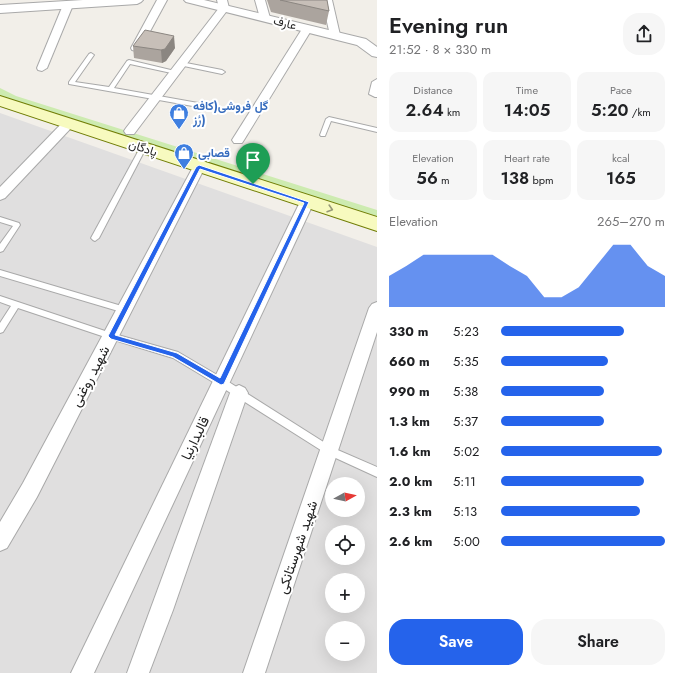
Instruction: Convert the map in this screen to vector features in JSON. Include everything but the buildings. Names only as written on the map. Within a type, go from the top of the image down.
[{"type":"main road","name":"پادگان","points":[[0,88],[16,96],[377,210]]},
{"type":"main road","name":"پادگان","points":[[0,102],[377,224]]},
{"type":"street","points":[[0,9],[72,3],[137,0]]},
{"type":"street","points":[[136,48],[162,0]]},
{"type":"street","name":"عارف","points":[[190,0],[223,4],[265,18],[361,42],[377,53]]},
{"type":"street","points":[[260,0],[265,18]]},
{"type":"street","points":[[327,0],[335,35]]},
{"type":"street","points":[[42,68],[72,3]]},
{"type":"street","points":[[130,131],[178,68],[223,4]]},
{"type":"street","points":[[238,140],[307,28]]},
{"type":"street","points":[[375,94],[377,82]]},
{"type":"street","points":[[0,195],[68,124]]},
{"type":"street","name":"شهید روغنی","points":[[3,530],[30,490],[199,167]]},
{"type":"street","name":"قالبدارنیا","points":[[82,673],[307,202]]},
{"type":"street","name":"شهید شهرستانکی","points":[[254,673],[377,308]]},
{"type":"street","points":[[138,673],[239,393]]},
{"type":"lane","points":[[91,55],[71,83],[157,96],[215,108]]},
{"type":"lane","points":[[110,89],[129,62],[222,72]]},
{"type":"lane","points":[[323,135],[329,119],[377,130]]},
{"type":"lane","points":[[95,238],[143,148]]},
{"type":"lane","points":[[0,219],[17,225],[0,249]]},
{"type":"lane","points":[[0,273],[125,310]]},
{"type":"lane","points":[[0,300],[15,306],[175,355],[239,393],[330,451],[377,472]]},
{"type":"lane","points":[[0,330],[15,306]]},
{"type":"shaded area","points":[[0,113],[377,247],[377,673],[0,673]]},
{"type":"green space","points":[[0,88],[16,96],[377,210],[377,224],[0,101]]},
{"type":"place","name":"گل فروشی(کافه رُز)","points":[[179,130]]},
{"type":"place","name":"قصابی","points":[[184,170]]},
{"type":"route","points":[[199,167],[253,184],[307,202],[221,382],[175,355],[111,336],[199,167]]}]
